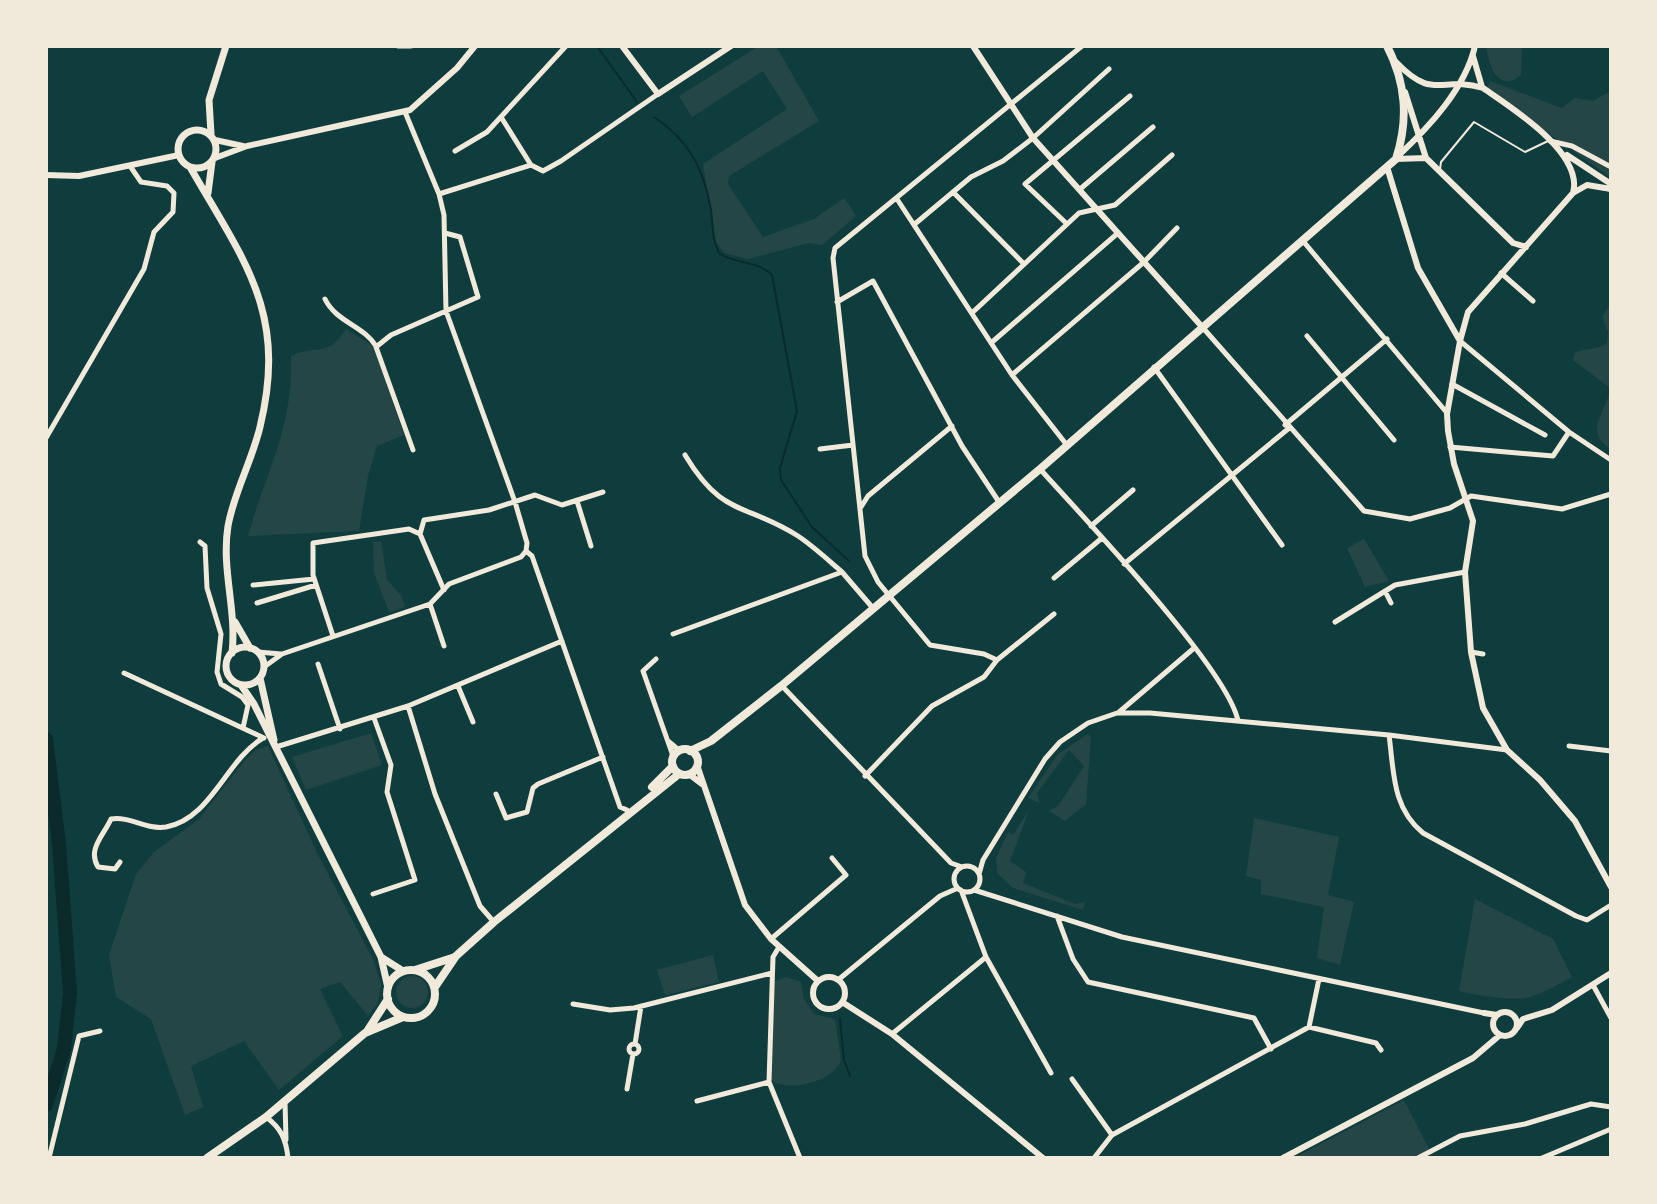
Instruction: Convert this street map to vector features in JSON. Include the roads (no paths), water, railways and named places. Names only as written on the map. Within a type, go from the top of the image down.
[{"type":"main road","points":[[208,195],[213,160],[209,100],[226,46]]},
{"type":"main road","points":[[365,1033],[403,1017],[418,1017],[430,1009],[435,987],[456,956],[494,922],[625,813],[684,774],[711,741],[1040,469],[1396,159],[1404,114],[1404,89],[1387,46]]},
{"type":"main road","points":[[213,137],[200,129],[188,132],[179,142],[179,155],[208,195],[247,261],[260,295],[269,344],[264,412],[228,527],[226,555],[234,621],[228,675],[241,685],[266,738],[276,748]]},
{"type":"main road","points":[[190,167],[202,168],[213,160]]},
{"type":"main road","points":[[234,621],[264,667],[260,678],[276,748],[381,957],[388,999],[393,1010],[403,1017]]},
{"type":"main road","points":[[232,653],[254,650]]},
{"type":"main road","points":[[241,685],[252,684],[260,678]]},
{"type":"main road","points":[[625,813],[675,758],[695,758]]},
{"type":"main road","points":[[675,758],[684,774]]},
{"type":"main road","points":[[388,988],[393,977],[403,971],[456,956]]},
{"type":"main road","points":[[381,957],[403,971]]},
{"type":"main road","points":[[415,970],[427,976],[435,987]]},
{"type":"main road","points":[[207,1158],[266,1117],[365,1033],[388,999]]},
{"type":"street","points":[[398,46],[411,46]]},
{"type":"street","points":[[213,160],[247,146],[405,112],[426,98],[475,46]]},
{"type":"street","points":[[455,151],[471,145],[501,117],[566,46]]},
{"type":"street","points":[[622,46],[658,94]]},
{"type":"street","points":[[501,117],[531,165],[543,171],[731,46]]},
{"type":"street","points":[[973,46],[1033,138],[1364,511],[1410,519],[1450,508],[1468,497],[1562,509],[1611,494]]},
{"type":"street","points":[[997,660],[984,654],[930,645],[878,582],[865,556],[833,268],[835,248],[1082,46]]},
{"type":"street","points":[[1396,159],[1418,138],[1458,84],[1475,46]]},
{"type":"street","points":[[1473,56],[1483,88]]},
{"type":"street","points":[[1393,59],[1412,79],[1427,86],[1458,84],[1483,88],[1611,187]]},
{"type":"street","points":[[916,223],[971,177],[1003,161],[1033,138],[1109,69]]},
{"type":"street","points":[[1404,89],[1426,158],[1513,243],[1526,247]]},
{"type":"street","points":[[1067,224],[1025,184],[1130,96]]},
{"type":"street","points":[[264,667],[282,654],[430,604],[449,584],[521,557],[526,551],[527,543],[515,502],[446,311],[445,233],[439,194],[405,112]]},
{"type":"street","points":[[1079,190],[1153,127]]},
{"type":"street","points":[[213,137],[247,146]]},
{"type":"street","points":[[1549,140],[1572,146],[1611,167]]},
{"type":"street","points":[[1564,153],[1575,171],[1573,193]]},
{"type":"street","points":[[46,175],[79,176],[179,155]]},
{"type":"street","points":[[973,312],[1079,213],[1115,205],[1172,155]]},
{"type":"street","points":[[1396,159],[1426,158]]},
{"type":"street","points":[[439,194],[531,165]]},
{"type":"street","points":[[46,438],[144,269],[154,232],[173,212],[174,193],[167,186],[141,182],[130,166]]},
{"type":"street","points":[[1387,167],[1402,207],[1405,231],[1418,268],[1460,341],[1569,432],[1611,460]]},
{"type":"street","points":[[1611,187],[1587,185],[1573,193],[1500,272],[1468,312],[1447,414],[1450,447],[1473,521],[1465,572],[1471,652],[1483,708],[1507,750],[1556,797],[1575,821],[1611,887]]},
{"type":"street","points":[[954,193],[1023,263]]},
{"type":"street","points":[[897,199],[916,223],[1012,375],[1066,444]]},
{"type":"street","points":[[1012,375],[1144,262],[1177,228]]},
{"type":"street","points":[[376,347],[391,335],[478,297],[460,237],[445,233]]},
{"type":"street","points":[[991,343],[1118,233]]},
{"type":"street","points":[[1303,241],[1447,414]]},
{"type":"street","points":[[1500,272],[1533,301]]},
{"type":"street","points":[[837,302],[844,295],[873,281],[952,426],[999,502]]},
{"type":"street","points":[[325,299],[339,318],[370,338],[376,347],[413,450]]},
{"type":"street","points":[[1307,336],[1394,440]]},
{"type":"street","points":[[1124,564],[1235,475],[1341,376],[1387,339]]},
{"type":"street","points":[[1154,367],[1235,475],[1282,545]]},
{"type":"street","points":[[1452,384],[1545,435]]},
{"type":"street","points":[[860,507],[868,496],[952,426]]},
{"type":"street","points":[[1450,447],[1553,456],[1569,432]]},
{"type":"street","points":[[820,449],[853,445]]},
{"type":"street","points":[[685,455],[709,491],[728,505],[797,535],[842,572],[872,607]]},
{"type":"street","points":[[1040,469],[1102,538],[1193,649],[1235,706],[1238,722]]},
{"type":"street","points":[[1091,526],[1133,490]]},
{"type":"street","points":[[420,534],[424,520],[515,502],[535,495],[555,504],[577,501],[603,492]]},
{"type":"street","points":[[577,501],[591,546]]},
{"type":"street","points":[[333,636],[315,582],[311,548],[317,541],[413,529],[420,534],[444,590]]},
{"type":"street","points":[[1054,578],[1102,538]]},
{"type":"street","points":[[200,542],[205,546],[207,588],[221,634],[217,672],[221,684],[242,697],[248,705],[243,728]]},
{"type":"street","points":[[526,551],[532,556],[620,807],[625,813]]},
{"type":"street","points":[[673,634],[842,572]]},
{"type":"street","points":[[1335,622],[1395,585],[1465,572]]},
{"type":"street","points":[[253,585],[315,582]]},
{"type":"street","points":[[257,603],[315,582]]},
{"type":"street","points":[[1385,591],[1391,603]]},
{"type":"street","points":[[430,604],[444,646]]},
{"type":"street","points":[[865,776],[932,706],[984,677],[997,660],[1054,614]]},
{"type":"street","points":[[276,748],[408,706],[562,641]]},
{"type":"street","points":[[1117,713],[1193,649]]},
{"type":"street","points":[[254,650],[282,654]]},
{"type":"street","points":[[1471,652],[1483,654]]},
{"type":"street","points":[[656,659],[643,671],[675,758]]},
{"type":"street","points":[[318,664],[340,729]]},
{"type":"street","points":[[124,673],[266,738]]},
{"type":"street","points":[[458,686],[473,722]]},
{"type":"street","points":[[781,686],[951,863],[986,957],[1051,1073]]},
{"type":"street","points":[[408,706],[435,794],[480,906],[494,922]]},
{"type":"street","points":[[965,907],[980,878],[983,860],[1045,759],[1060,742],[1088,723],[1117,713],[1150,713],[1389,735],[1507,750]]},
{"type":"street","points":[[373,894],[415,880],[387,792],[391,765],[374,718]]},
{"type":"street","points":[[1389,735],[1397,797],[1408,820],[1423,833],[1576,916],[1587,920],[1611,905]]},
{"type":"street","points":[[120,862],[115,869],[98,867],[94,860],[93,851],[111,819],[122,817],[149,828],[172,826],[187,818],[244,753],[266,738]]},
{"type":"street","points":[[1569,746],[1611,751]]},
{"type":"street","points":[[496,794],[506,818],[527,812],[533,788],[538,784],[603,757]]},
{"type":"street","points":[[695,758],[745,905],[771,939],[818,981]]},
{"type":"street","points":[[684,774],[707,790]]},
{"type":"street","points":[[771,939],[846,875],[832,858]]},
{"type":"street","points":[[838,980],[947,891],[965,866],[983,860]]},
{"type":"street","points":[[951,863],[965,866],[980,878],[986,892]]},
{"type":"street","points":[[947,891],[986,892],[1122,937],[1484,1013],[1512,1034],[1523,1019],[1539,1015],[1611,972]]},
{"type":"street","points":[[1057,916],[1073,959],[1088,982],[1254,1018],[1271,1049]]},
{"type":"street","points":[[779,947],[773,957],[769,1082],[800,1158]]},
{"type":"street","points":[[892,1034],[986,957]]},
{"type":"street","points":[[573,1004],[618,1010],[772,973]]},
{"type":"street","points":[[828,977],[838,980],[844,988],[842,1002],[834,1008],[818,1005],[813,990],[818,981],[828,977]]},
{"type":"street","points":[[1309,1027],[1319,979]]},
{"type":"street","points":[[1593,985],[1611,1018]]},
{"type":"street","points":[[842,1002],[892,1034],[1043,1158]]},
{"type":"street","points":[[627,1089],[633,1054],[639,1050],[635,1044],[641,1006]]},
{"type":"street","points":[[1507,1012],[1539,1015]]},
{"type":"street","points":[[1283,1158],[1473,1058],[1492,1043],[1496,1025],[1507,1012]]},
{"type":"street","points":[[1507,1012],[1516,1018],[1517,1028]]},
{"type":"street","points":[[1094,1158],[1112,1135],[1309,1027],[1376,1043],[1381,1050]]},
{"type":"street","points":[[49,1158],[79,1036],[100,1031]]},
{"type":"street","points":[[1072,1079],[1112,1135]]},
{"type":"street","points":[[697,1101],[769,1082]]},
{"type":"street","points":[[285,1100],[288,1158]]},
{"type":"street","points":[[1418,1158],[1460,1136],[1525,1124],[1591,1104],[1611,1107]]},
{"type":"street","points":[[266,1117],[277,1125],[286,1141]]},
{"type":"street","points":[[1542,1158],[1611,1129]]},
{"type":"lane","points":[[1440,172],[1441,162],[1474,122],[1525,152],[1549,140]]},
{"type":"waterway","points":[[597,46],[637,102]]},
{"type":"waterway","points":[[654,117],[677,135],[699,169],[708,195],[719,253],[760,267],[772,275],[797,411],[780,468],[781,480],[812,527],[849,561]]},
{"type":"waterway","points":[[46,739],[59,844],[70,993],[64,1049],[46,1105]]},
{"type":"waterway","points":[[840,1019],[844,1060],[850,1076]]}]
